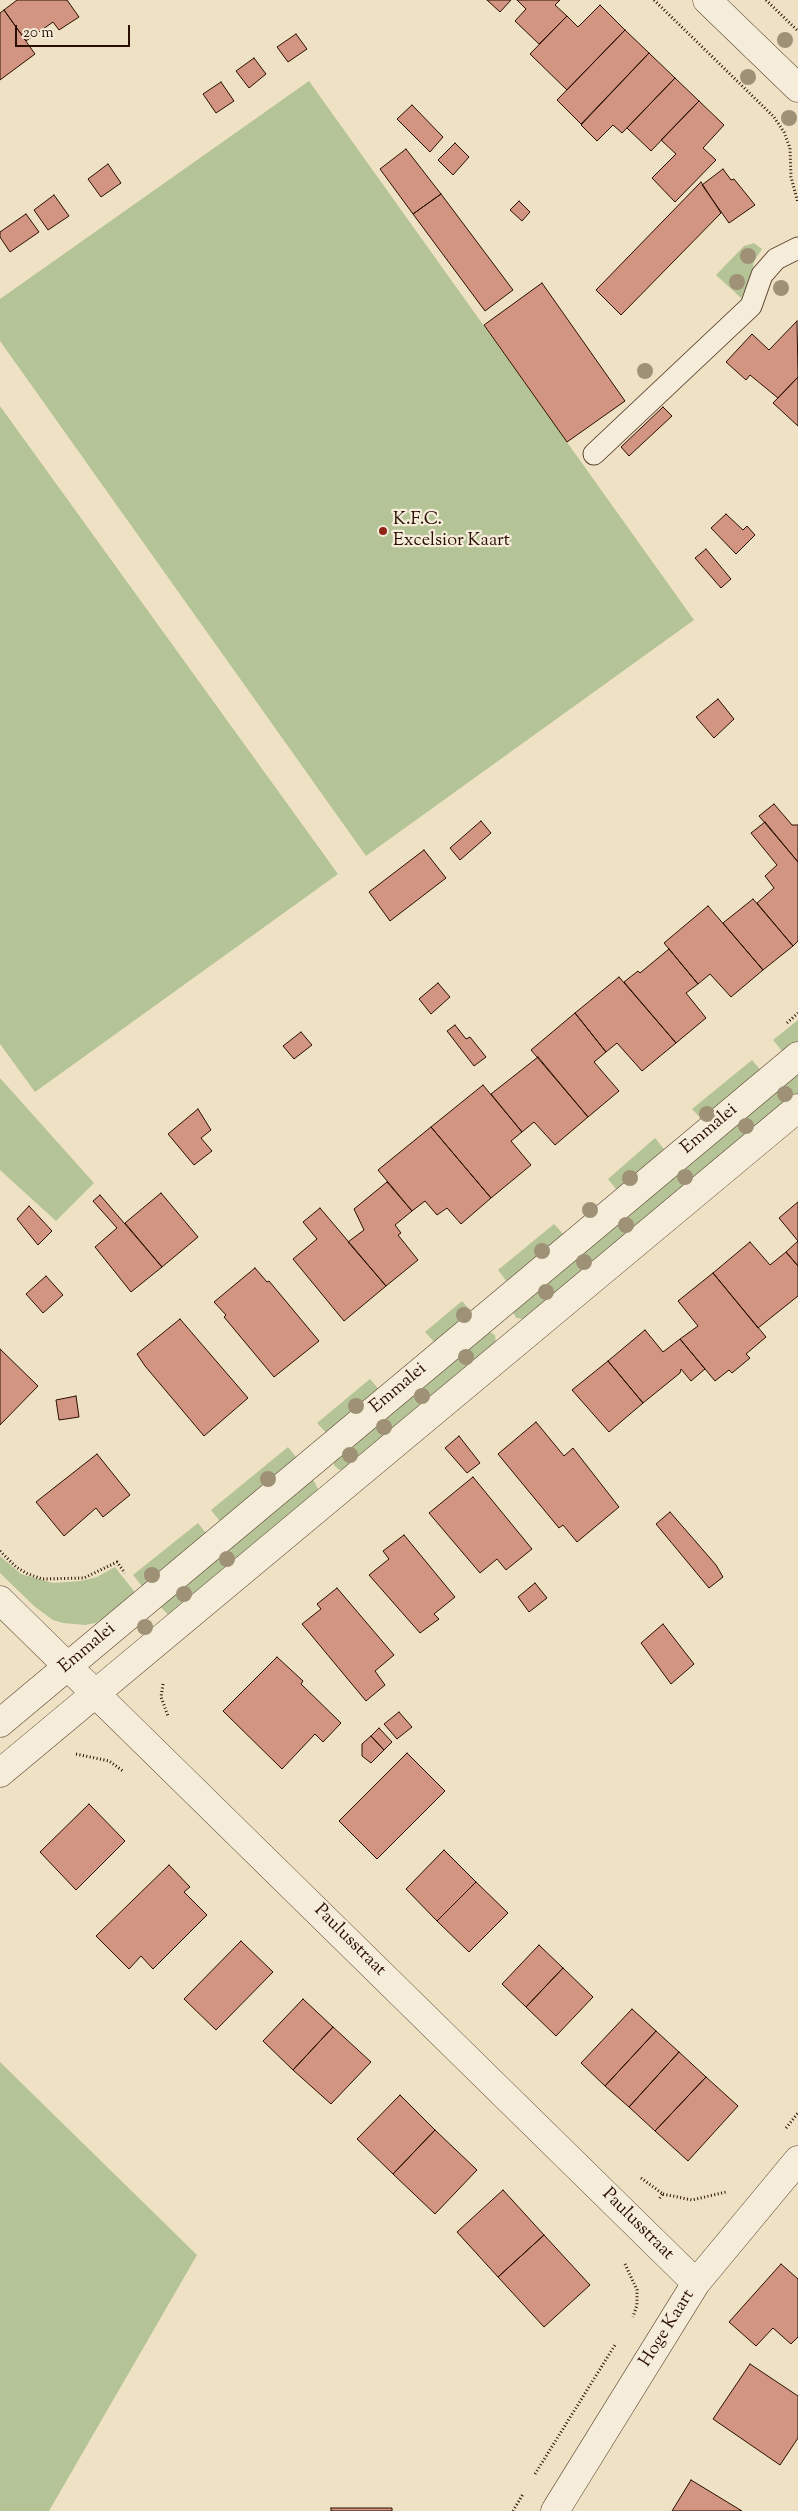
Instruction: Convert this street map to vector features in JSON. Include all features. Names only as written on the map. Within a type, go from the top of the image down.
[{"type":"street","points":[[707,0],[798,88]]},
{"type":"street","name":"Emmalei","points":[[0,1724],[798,1056]]},
{"type":"street","points":[[0,1773],[798,1108]]},
{"type":"street","name":"Paulusstraat","points":[[0,1600],[696,2283]]},
{"type":"street","name":"Hoge Kaart","points":[[555,2511],[696,2283],[798,2160]]},
{"type":"lane","points":[[594,454],[750,306],[762,275],[776,259],[798,248]]},
{"type":"path","points":[[654,0],[774,117],[784,132],[790,148],[791,176],[798,203]]},
{"type":"path","points":[[766,0],[798,31]]},
{"type":"path","points":[[783,1026],[798,1014]]},
{"type":"path","points":[[0,1551],[28,1574],[42,1579],[84,1578],[117,1562],[126,1575],[132,1570]]},
{"type":"path","points":[[164,1678],[163,1706],[173,1721]]},
{"type":"path","points":[[70,1753],[98,1757],[109,1761],[129,1777]]},
{"type":"path","points":[[780,2135],[798,2113]]},
{"type":"path","points":[[637,2174],[663,2194],[692,2200],[716,2196],[731,2189]]},
{"type":"path","points":[[656,2201],[663,2194]]},
{"type":"path","points":[[623,2260],[637,2290],[637,2305],[632,2319]]},
{"type":"path","points":[[532,2478],[620,2338]]},
{"type":"path","points":[[513,2511],[528,2486]]},
{"type":"green space","name":"K.F.C. Excelsior Kaart","points":[[309,81],[694,620],[366,856],[0,341],[0,299]]},
{"type":"green space","points":[[754,243],[762,249],[754,261],[752,275],[741,298],[716,275],[744,246]]},
{"type":"green space","points":[[0,406],[338,874],[35,1092],[0,1044]]},
{"type":"green space","points":[[798,1020],[798,1045],[786,1056],[773,1040]]},
{"type":"green space","points":[[752,1060],[764,1074],[705,1123],[692,1109]]},
{"type":"green space","points":[[798,1069],[798,1094],[528,1320],[516,1318],[512,1310]]},
{"type":"green space","points":[[0,1078],[94,1183],[56,1221],[0,1170]]},
{"type":"green space","points":[[655,1138],[668,1154],[620,1194],[608,1179]]},
{"type":"green space","points":[[554,1224],[567,1238],[510,1286],[498,1270]]},
{"type":"green space","points":[[462,1301],[474,1315],[438,1346],[425,1332]]},
{"type":"green space","points":[[488,1331],[495,1335],[496,1343],[344,1471],[334,1465],[333,1459]]},
{"type":"green space","points":[[370,1379],[382,1393],[329,1436],[317,1423]]},
{"type":"green space","points":[[288,1447],[299,1461],[223,1525],[211,1510]]},
{"type":"green space","points":[[309,1479],[314,1481],[319,1491],[171,1618],[157,1603]]},
{"type":"green space","points":[[198,1523],[209,1537],[145,1590],[133,1575]]},
{"type":"green space","points":[[0,1556],[21,1574],[53,1583],[81,1581],[97,1577],[115,1567],[137,1595],[96,1623],[85,1625],[63,1623],[53,1620],[34,1606],[0,1573]]},
{"type":"green space","points":[[0,2062],[197,2255],[49,2511],[0,2511]]},
{"type":"building","points":[[17,0],[67,0],[79,17],[59,30],[53,22],[26,41],[4,10]]},
{"type":"building","points":[[487,0],[511,0],[500,12]]},
{"type":"building","points":[[517,0],[560,0],[555,5],[567,16],[539,44],[515,21],[526,9]]},
{"type":"building","points":[[600,5],[625,30],[567,90],[530,54],[567,16],[578,27]]},
{"type":"building","points":[[4,10],[35,54],[0,80],[0,13]]},
{"type":"building","points":[[625,30],[649,53],[581,124],[557,100]]},
{"type":"building","points":[[296,34],[307,49],[288,62],[277,47]]},
{"type":"building","points":[[649,53],[675,78],[622,133],[613,125],[597,141],[581,125]]},
{"type":"building","points":[[254,58],[266,74],[249,88],[236,71]]},
{"type":"building","points":[[675,78],[699,101],[651,151],[627,128]]},
{"type":"building","points":[[221,82],[234,101],[216,113],[203,94]]},
{"type":"building","points":[[699,101],[724,125],[703,148],[716,160],[675,202],[652,178],[676,154],[661,140]]},
{"type":"building","points":[[412,105],[443,137],[430,152],[397,119]]},
{"type":"building","points":[[455,143],[469,157],[453,175],[438,160]]},
{"type":"building","points":[[406,149],[441,194],[413,214],[380,169]]},
{"type":"building","points":[[108,164],[121,183],[101,197],[88,179]]},
{"type":"building","points":[[723,169],[731,180],[734,179],[755,205],[729,223],[702,185]]},
{"type":"building","points":[[701,182],[721,213],[621,315],[596,290]]},
{"type":"building","points":[[441,194],[513,290],[485,311],[413,214]]},
{"type":"building","points":[[54,195],[69,216],[48,230],[34,210]]},
{"type":"building","points":[[519,201],[530,212],[522,221],[510,210]]},
{"type":"building","points":[[26,214],[39,232],[10,252],[0,237],[0,232]]},
{"type":"building","points":[[542,283],[625,401],[567,442],[484,325]]},
{"type":"building","points":[[797,321],[798,377],[778,398],[750,375],[746,380],[726,362],[752,334],[769,350]]},
{"type":"building","points":[[798,377],[798,426],[773,403]]},
{"type":"building","points":[[663,407],[672,416],[629,456],[621,447]]},
{"type":"building","points":[[726,514],[743,530],[747,526],[755,535],[736,554],[711,528]]},
{"type":"building","points":[[706,549],[731,579],[721,588],[695,558]]},
{"type":"building","points":[[718,699],[734,719],[714,738],[696,717]]},
{"type":"building","points":[[774,804],[792,825],[798,825],[798,862],[759,816]]},
{"type":"building","points":[[481,821],[491,833],[460,860],[450,848]]},
{"type":"building","points":[[765,822],[798,862],[798,941],[793,946],[757,903],[774,888],[765,876],[777,865],[751,833]]},
{"type":"building","points":[[424,850],[446,878],[390,921],[369,892]]},
{"type":"building","points":[[753,899],[793,946],[763,970],[723,923]]},
{"type":"building","points":[[708,906],[763,970],[731,997],[710,974],[698,984],[664,943]]},
{"type":"building","points":[[669,949],[698,984],[686,993],[706,1018],[676,1043],[624,982],[638,971],[640,973]]},
{"type":"building","points":[[619,977],[676,1043],[642,1071],[617,1043],[606,1052],[575,1013]]},
{"type":"building","points":[[438,983],[450,997],[431,1014],[419,999]]},
{"type":"building","points":[[575,1013],[606,1052],[594,1062],[619,1091],[588,1117],[531,1050]]},
{"type":"building","points":[[455,1025],[466,1039],[470,1037],[486,1057],[474,1066],[447,1031]]},
{"type":"building","points":[[301,1032],[312,1045],[294,1059],[283,1046]]},
{"type":"building","points":[[538,1057],[588,1117],[555,1145],[534,1122],[522,1132],[491,1094]]},
{"type":"building","points":[[483,1085],[522,1132],[511,1141],[531,1165],[491,1198],[431,1127]]},
{"type":"building","points":[[198,1109],[211,1130],[201,1138],[212,1151],[194,1165],[168,1134]]},
{"type":"building","points":[[431,1127],[491,1198],[461,1224],[447,1208],[437,1215],[425,1201],[412,1211],[378,1170]]},
{"type":"building","points":[[387,1182],[412,1211],[395,1225],[401,1233],[398,1235],[418,1260],[386,1286],[348,1242],[364,1230],[354,1209]]},
{"type":"building","points":[[161,1193],[198,1237],[162,1267],[125,1223]]},
{"type":"building","points":[[100,1195],[162,1267],[131,1292],[95,1247],[117,1228],[93,1201]]},
{"type":"building","points":[[798,1202],[798,1241],[779,1218]]},
{"type":"building","points":[[29,1206],[52,1231],[38,1245],[17,1219]]},
{"type":"building","points":[[320,1208],[386,1286],[344,1321],[293,1259],[317,1239],[303,1222]]},
{"type":"building","points":[[798,1241],[798,1266],[786,1252]]},
{"type":"building","points":[[750,1242],[770,1265],[786,1252],[798,1266],[798,1296],[758,1328],[713,1273]]},
{"type":"building","points":[[255,1268],[267,1282],[269,1281],[319,1341],[274,1377],[224,1317],[226,1315],[214,1302]]},
{"type":"building","points":[[713,1273],[766,1337],[746,1354],[750,1358],[732,1373],[729,1370],[715,1381],[680,1339],[698,1326],[678,1301]]},
{"type":"building","points":[[46,1276],[63,1295],[43,1313],[26,1294]]},
{"type":"building","points":[[180,1319],[248,1398],[204,1436],[137,1354]]},
{"type":"building","points":[[645,1330],[663,1352],[680,1339],[705,1369],[691,1381],[681,1369],[680,1373],[643,1403],[608,1361]]},
{"type":"building","points":[[0,1349],[38,1386],[0,1425]]},
{"type":"building","points":[[608,1361],[643,1403],[609,1432],[572,1390]]},
{"type":"building","points":[[76,1396],[79,1417],[59,1420],[56,1400]]},
{"type":"building","points":[[536,1422],[564,1456],[573,1448],[619,1507],[577,1542],[563,1525],[559,1528],[498,1454]]},
{"type":"building","points":[[459,1436],[480,1463],[467,1473],[445,1448]]},
{"type":"building","points":[[97,1454],[130,1495],[103,1517],[96,1508],[64,1536],[36,1502]]},
{"type":"building","points":[[473,1477],[532,1549],[506,1570],[497,1559],[480,1573],[429,1513]]},
{"type":"building","points":[[670,1512],[716,1565],[723,1577],[709,1588],[656,1524]]},
{"type":"building","points":[[404,1535],[455,1597],[434,1614],[439,1619],[420,1633],[369,1575],[389,1559],[383,1551]]},
{"type":"building","points":[[535,1583],[547,1598],[529,1612],[518,1597]]},
{"type":"building","points":[[337,1588],[394,1655],[375,1671],[385,1685],[366,1701],[302,1624],[321,1609],[317,1604]]},
{"type":"building","points":[[663,1624],[694,1664],[671,1684],[641,1643]]},
{"type":"building","points":[[277,1657],[303,1681],[301,1684],[341,1723],[323,1742],[315,1734],[282,1769],[223,1711]]},
{"type":"building","points":[[399,1712],[412,1727],[397,1739],[384,1724]]},
{"type":"building","points":[[379,1728],[392,1742],[384,1750],[371,1736]]},
{"type":"building","points":[[371,1736],[384,1750],[371,1763],[362,1756],[362,1744]]},
{"type":"building","points":[[407,1753],[445,1791],[377,1859],[339,1821]]},
{"type":"building","points":[[89,1804],[125,1841],[76,1890],[40,1852]]},
{"type":"building","points":[[444,1850],[476,1882],[437,1921],[406,1889]]},
{"type":"building","points":[[169,1865],[190,1887],[184,1892],[207,1915],[153,1969],[141,1956],[129,1969],[96,1936]]},
{"type":"building","points":[[476,1882],[508,1913],[469,1952],[437,1921]]},
{"type":"building","points":[[241,1941],[273,1972],[216,2030],[184,1999]]},
{"type":"building","points":[[539,1945],[563,1968],[526,2007],[502,1984]]},
{"type":"building","points":[[563,1968],[593,1997],[556,2036],[526,2007]]},
{"type":"building","points":[[303,1999],[333,2027],[293,2070],[263,2041]]},
{"type":"building","points":[[632,2009],[656,2031],[605,2086],[581,2063]]},
{"type":"building","points":[[333,2027],[371,2062],[331,2104],[293,2070]]},
{"type":"building","points":[[656,2031],[679,2052],[629,2107],[605,2086]]},
{"type":"building","points":[[679,2052],[706,2077],[655,2131],[629,2107]]},
{"type":"building","points":[[706,2077],[738,2106],[688,2161],[655,2131]]},
{"type":"building","points":[[400,2095],[435,2130],[393,2174],[357,2139]]},
{"type":"building","points":[[435,2130],[477,2170],[435,2214],[393,2174]]},
{"type":"building","points":[[503,2190],[544,2235],[498,2277],[457,2232]]},
{"type":"building","points":[[544,2235],[590,2285],[544,2327],[498,2277]]},
{"type":"building","points":[[781,2264],[798,2279],[798,2337],[791,2344],[773,2328],[756,2346],[729,2322]]},
{"type":"building","points":[[750,2364],[798,2396],[798,2438],[780,2465],[713,2419]]},
{"type":"building","points":[[691,2480],[742,2511],[672,2511]]},
{"type":"building","points":[[331,2508],[392,2508],[392,2511],[331,2511]]},
{"type":"place","name":"K.F.C. Excelsior Kaart","points":[[383,531]]}]
